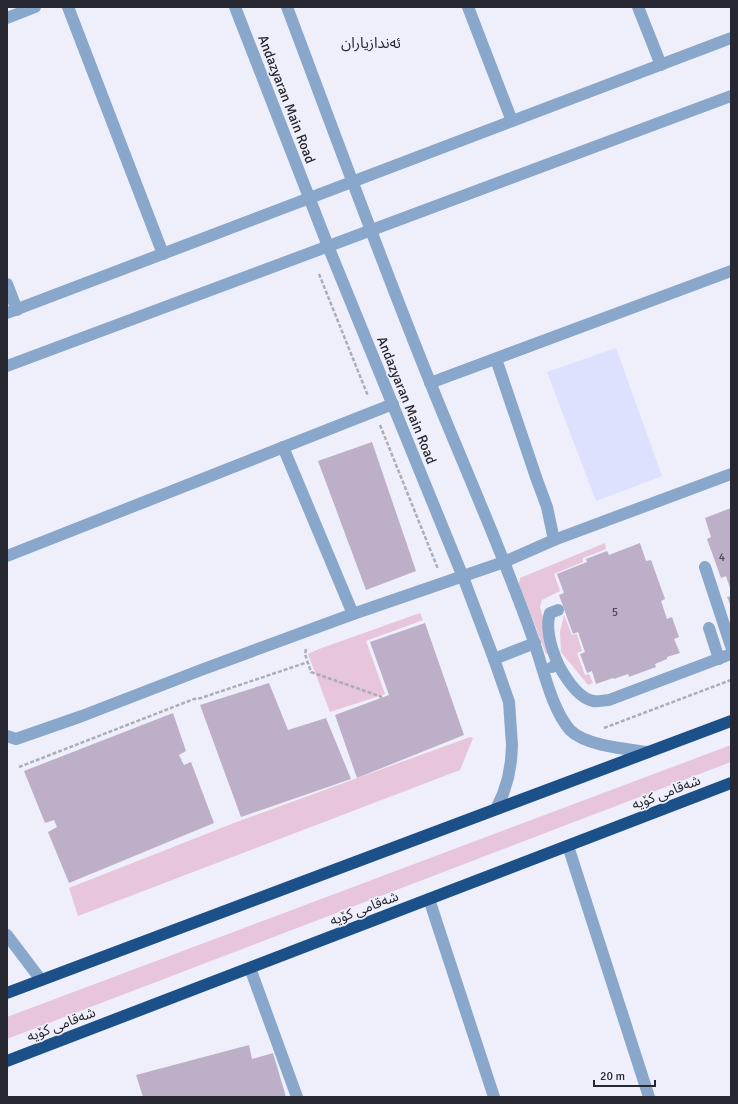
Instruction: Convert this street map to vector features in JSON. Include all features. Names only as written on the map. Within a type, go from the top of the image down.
[{"type":"highway","points":[[7,993],[731,721]]},
{"type":"highway","name":"شەقامی کۆیە","points":[[7,1061],[731,784]]},
{"type":"street","points":[[7,18],[35,7]]},
{"type":"street","points":[[68,7],[163,254]]},
{"type":"street","name":"Andazyaran Main Road","points":[[235,7],[328,246],[463,577],[509,702],[512,744],[511,761],[508,778],[496,809]]},
{"type":"street","points":[[287,7],[352,182],[430,383],[504,562],[555,704],[563,721],[572,732],[588,741],[622,749],[648,752]]},
{"type":"street","points":[[468,7],[512,121]]},
{"type":"street","points":[[638,7],[661,65]]},
{"type":"street","points":[[7,284],[12,312],[731,38]]},
{"type":"street","points":[[7,366],[731,96]]},
{"type":"street","points":[[430,383],[731,271]]},
{"type":"street","points":[[496,359],[547,507],[554,540]]},
{"type":"street","points":[[7,556],[393,404]]},
{"type":"street","points":[[283,447],[353,614]]},
{"type":"street","points":[[7,736],[16,739],[82,716],[353,614],[444,584],[504,562],[554,540],[731,474]]},
{"type":"street","points":[[705,567],[731,646]]},
{"type":"street","points":[[558,610],[550,613],[548,619],[552,649],[564,676],[582,696],[593,701],[609,700],[731,654]]},
{"type":"street","points":[[709,628],[719,659]]},
{"type":"street","points":[[494,659],[534,643]]},
{"type":"street","points":[[543,671],[558,664]]},
{"type":"street","points":[[568,846],[649,1097]]},
{"type":"street","points":[[429,899],[494,1097]]},
{"type":"street","points":[[7,935],[41,980]]},
{"type":"street","points":[[250,968],[297,1097]]},
{"type":"path","points":[[319,274],[444,584]]},
{"type":"path","points":[[19,768],[194,699],[201,698],[308,662]]},
{"type":"path","points":[[604,728],[731,680]]},
{"type":"shaded area","points":[[616,348],[662,476],[596,501],[547,372]]},
{"type":"shaded area","points":[[605,543],[606,549],[583,558],[583,562],[554,574],[560,591],[542,600],[540,607],[547,631],[550,653],[546,654],[519,584],[520,578]]},
{"type":"shaded area","points":[[420,613],[423,620],[366,641],[385,694],[330,712],[308,654]]},
{"type":"shaded area","points":[[564,615],[572,635],[577,634],[582,651],[577,653],[585,675],[589,674],[593,683],[588,685],[561,652],[560,632]]},
{"type":"shaded area","points":[[470,737],[473,738],[460,770],[78,916],[69,888],[234,823]]},
{"type":"shaded area","points":[[731,745],[731,762],[7,1039],[7,1017]]},
{"type":"building","points":[[372,442],[416,571],[366,590],[318,461]]},
{"type":"building","points":[[731,508],[731,591],[726,576],[721,578],[707,539],[711,537],[705,518]]},
{"type":"building","points":[[640,543],[646,561],[651,560],[665,599],[661,601],[667,619],[672,617],[679,637],[674,639],[680,653],[667,657],[667,659],[655,664],[656,667],[629,677],[628,674],[596,684],[592,671],[587,673],[580,654],[585,652],[578,632],[573,634],[559,595],[564,593],[557,574],[587,562],[586,559],[607,551],[609,555]]},
{"type":"building","points":[[731,596],[731,607],[727,597]]},
{"type":"building","points":[[425,623],[464,735],[357,778],[335,715],[389,695],[370,642]]},
{"type":"building","points":[[269,683],[288,730],[326,718],[351,779],[241,817],[200,705]]},
{"type":"building","points":[[173,713],[186,751],[179,755],[184,765],[191,762],[214,823],[69,883],[48,832],[57,827],[54,820],[45,823],[24,771]]},
{"type":"building","points":[[249,1045],[252,1059],[273,1053],[286,1097],[143,1097],[136,1075]]},
{"type":"district","name":"ئەندازیاران","points":[[371,43]]}]
